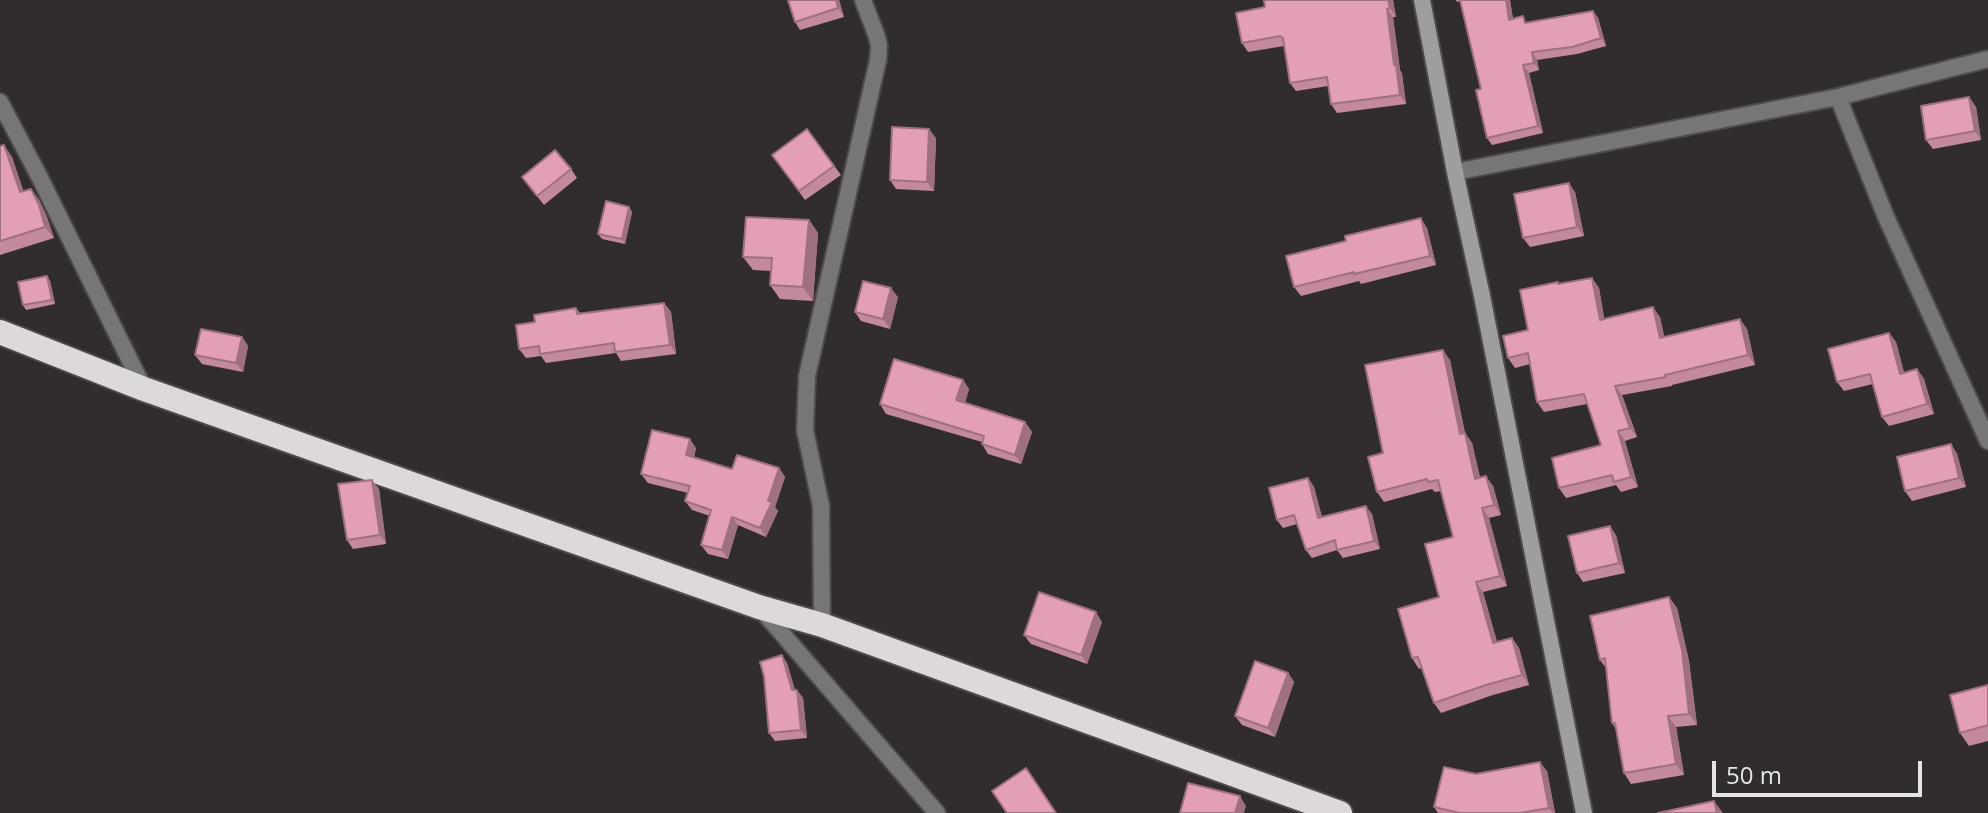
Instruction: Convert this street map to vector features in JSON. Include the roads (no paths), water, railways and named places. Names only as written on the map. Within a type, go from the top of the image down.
[{"type":"highway","points":[[0,332],[144,389],[759,607],[822,625],[1340,813]]},
{"type":"street","points":[[822,625],[821,506],[805,430],[807,376],[878,60],[877,37],[863,0]]},
{"type":"street","points":[[1422,0],[1584,813]]},
{"type":"street","points":[[1455,172],[1838,97],[1988,59]]},
{"type":"street","points":[[1838,97],[1886,217],[1988,441]]},
{"type":"street","points":[[0,102],[144,389]]},
{"type":"street","points":[[759,607],[937,813]]}]
